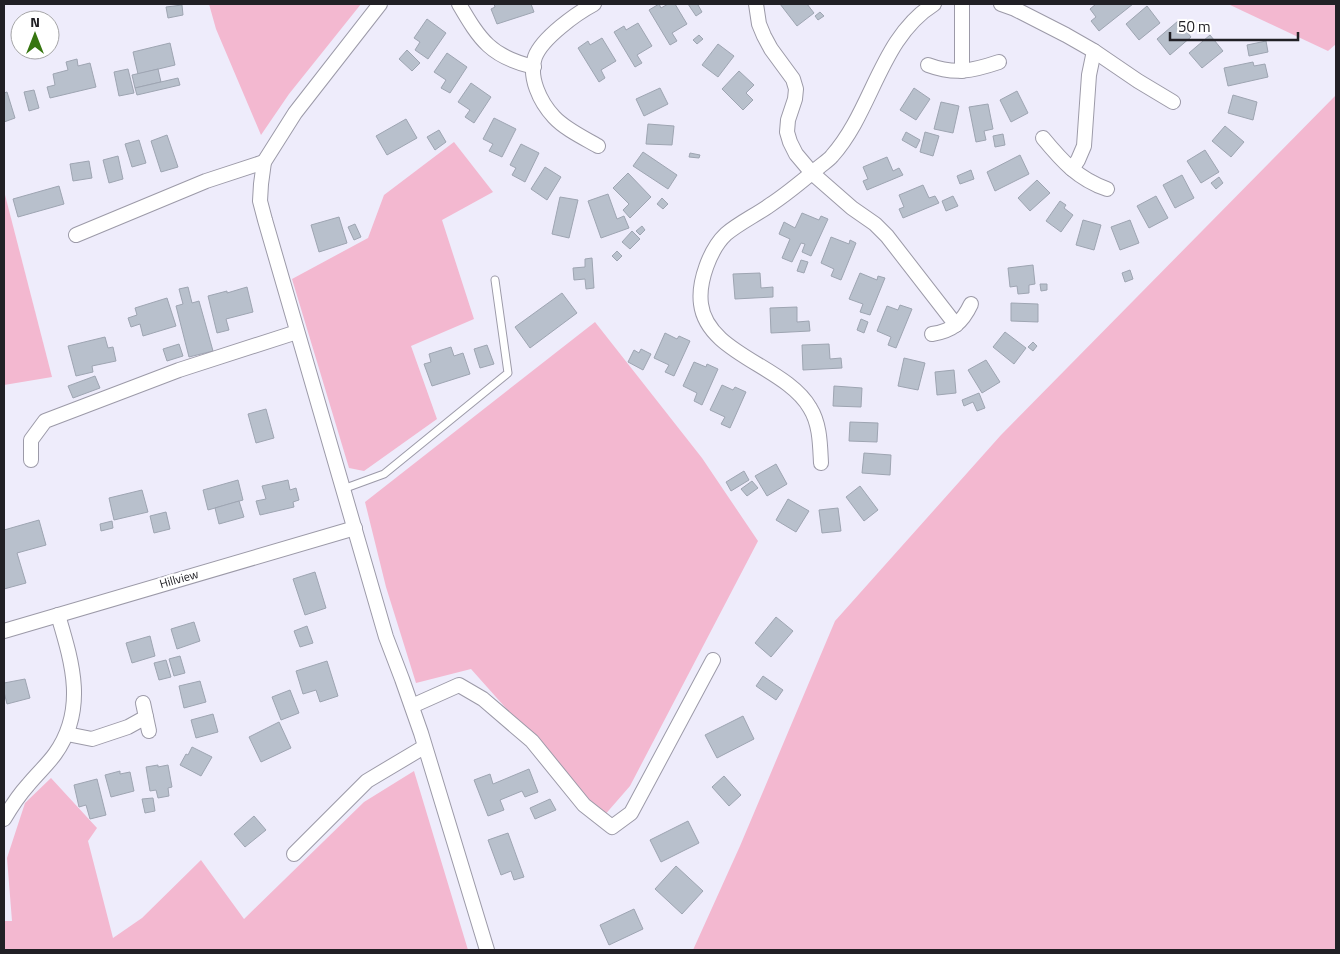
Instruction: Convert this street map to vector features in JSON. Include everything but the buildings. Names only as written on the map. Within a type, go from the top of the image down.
[{"type":"street","points":[[380,4],[295,112],[264,162],[260,201],[386,637],[412,706],[487,950]]},
{"type":"street","points":[[459,4],[471,25],[490,47],[509,59],[534,67]]},
{"type":"street","points":[[594,4],[576,15],[545,42],[535,56],[533,71],[539,95],[554,117],[564,126],[598,146]]},
{"type":"street","points":[[756,4],[759,24],[764,36],[792,79],[796,89],[787,132],[796,154],[812,173],[887,236],[956,325]]},
{"type":"street","points":[[820,463],[819,436],[810,408],[785,381],[719,338],[706,320],[701,304],[701,283],[714,250],[725,235],[778,199],[831,158],[845,140],[858,117],[894,45],[910,24],[923,11],[934,4]]},
{"type":"street","points":[[962,4],[962,71]]},
{"type":"street","points":[[1000,4],[1044,23],[1173,102]]},
{"type":"street","points":[[1072,169],[1084,146],[1089,75],[1094,52]]},
{"type":"street","points":[[928,65],[941,70],[962,71],[977,69],[999,62]]},
{"type":"street","points":[[1044,138],[1072,169],[1093,184],[1107,189]]},
{"type":"street","points":[[76,235],[206,181],[264,162]]},
{"type":"street","points":[[932,334],[943,332],[956,325],[965,316],[971,304]]},
{"type":"street","points":[[31,460],[31,440],[45,421],[180,370],[298,332]]},
{"type":"street","name":"Hillview","points":[[4,631],[355,528]]},
{"type":"street","points":[[4,820],[15,800],[56,753],[67,734],[74,700],[74,677],[58,614]]},
{"type":"street","points":[[412,706],[459,685],[483,699],[532,741],[584,805],[612,827],[631,813],[713,660]]},
{"type":"street","points":[[143,703],[149,731]]},
{"type":"street","points":[[67,734],[92,739],[128,727],[146,717]]},
{"type":"street","points":[[294,854],[367,781],[424,746]]},
{"type":"lane","points":[[343,489],[384,474],[508,373],[494,280]]},
{"type":"shaded area","points":[[209,4],[361,4],[289,94],[261,135],[216,29]]},
{"type":"shaded area","points":[[1228,4],[1336,4],[1336,44],[1328,51]]},
{"type":"shaded area","points":[[1336,95],[1336,950],[693,950],[740,846],[835,621],[1001,435]]},
{"type":"shaded area","points":[[454,142],[493,192],[442,220],[474,319],[411,346],[437,419],[364,471],[349,468],[292,279],[368,238],[384,195]]},
{"type":"shaded area","points":[[4,191],[52,377],[4,385]]},
{"type":"shaded area","points":[[595,322],[702,458],[758,541],[630,786],[603,817],[471,669],[416,683],[386,587],[365,502]]},
{"type":"shaded area","points":[[414,771],[468,950],[4,950],[4,921],[12,921],[7,858],[25,803],[51,778],[97,828],[88,841],[113,938],[142,918],[201,860],[244,919],[364,802]]}]
